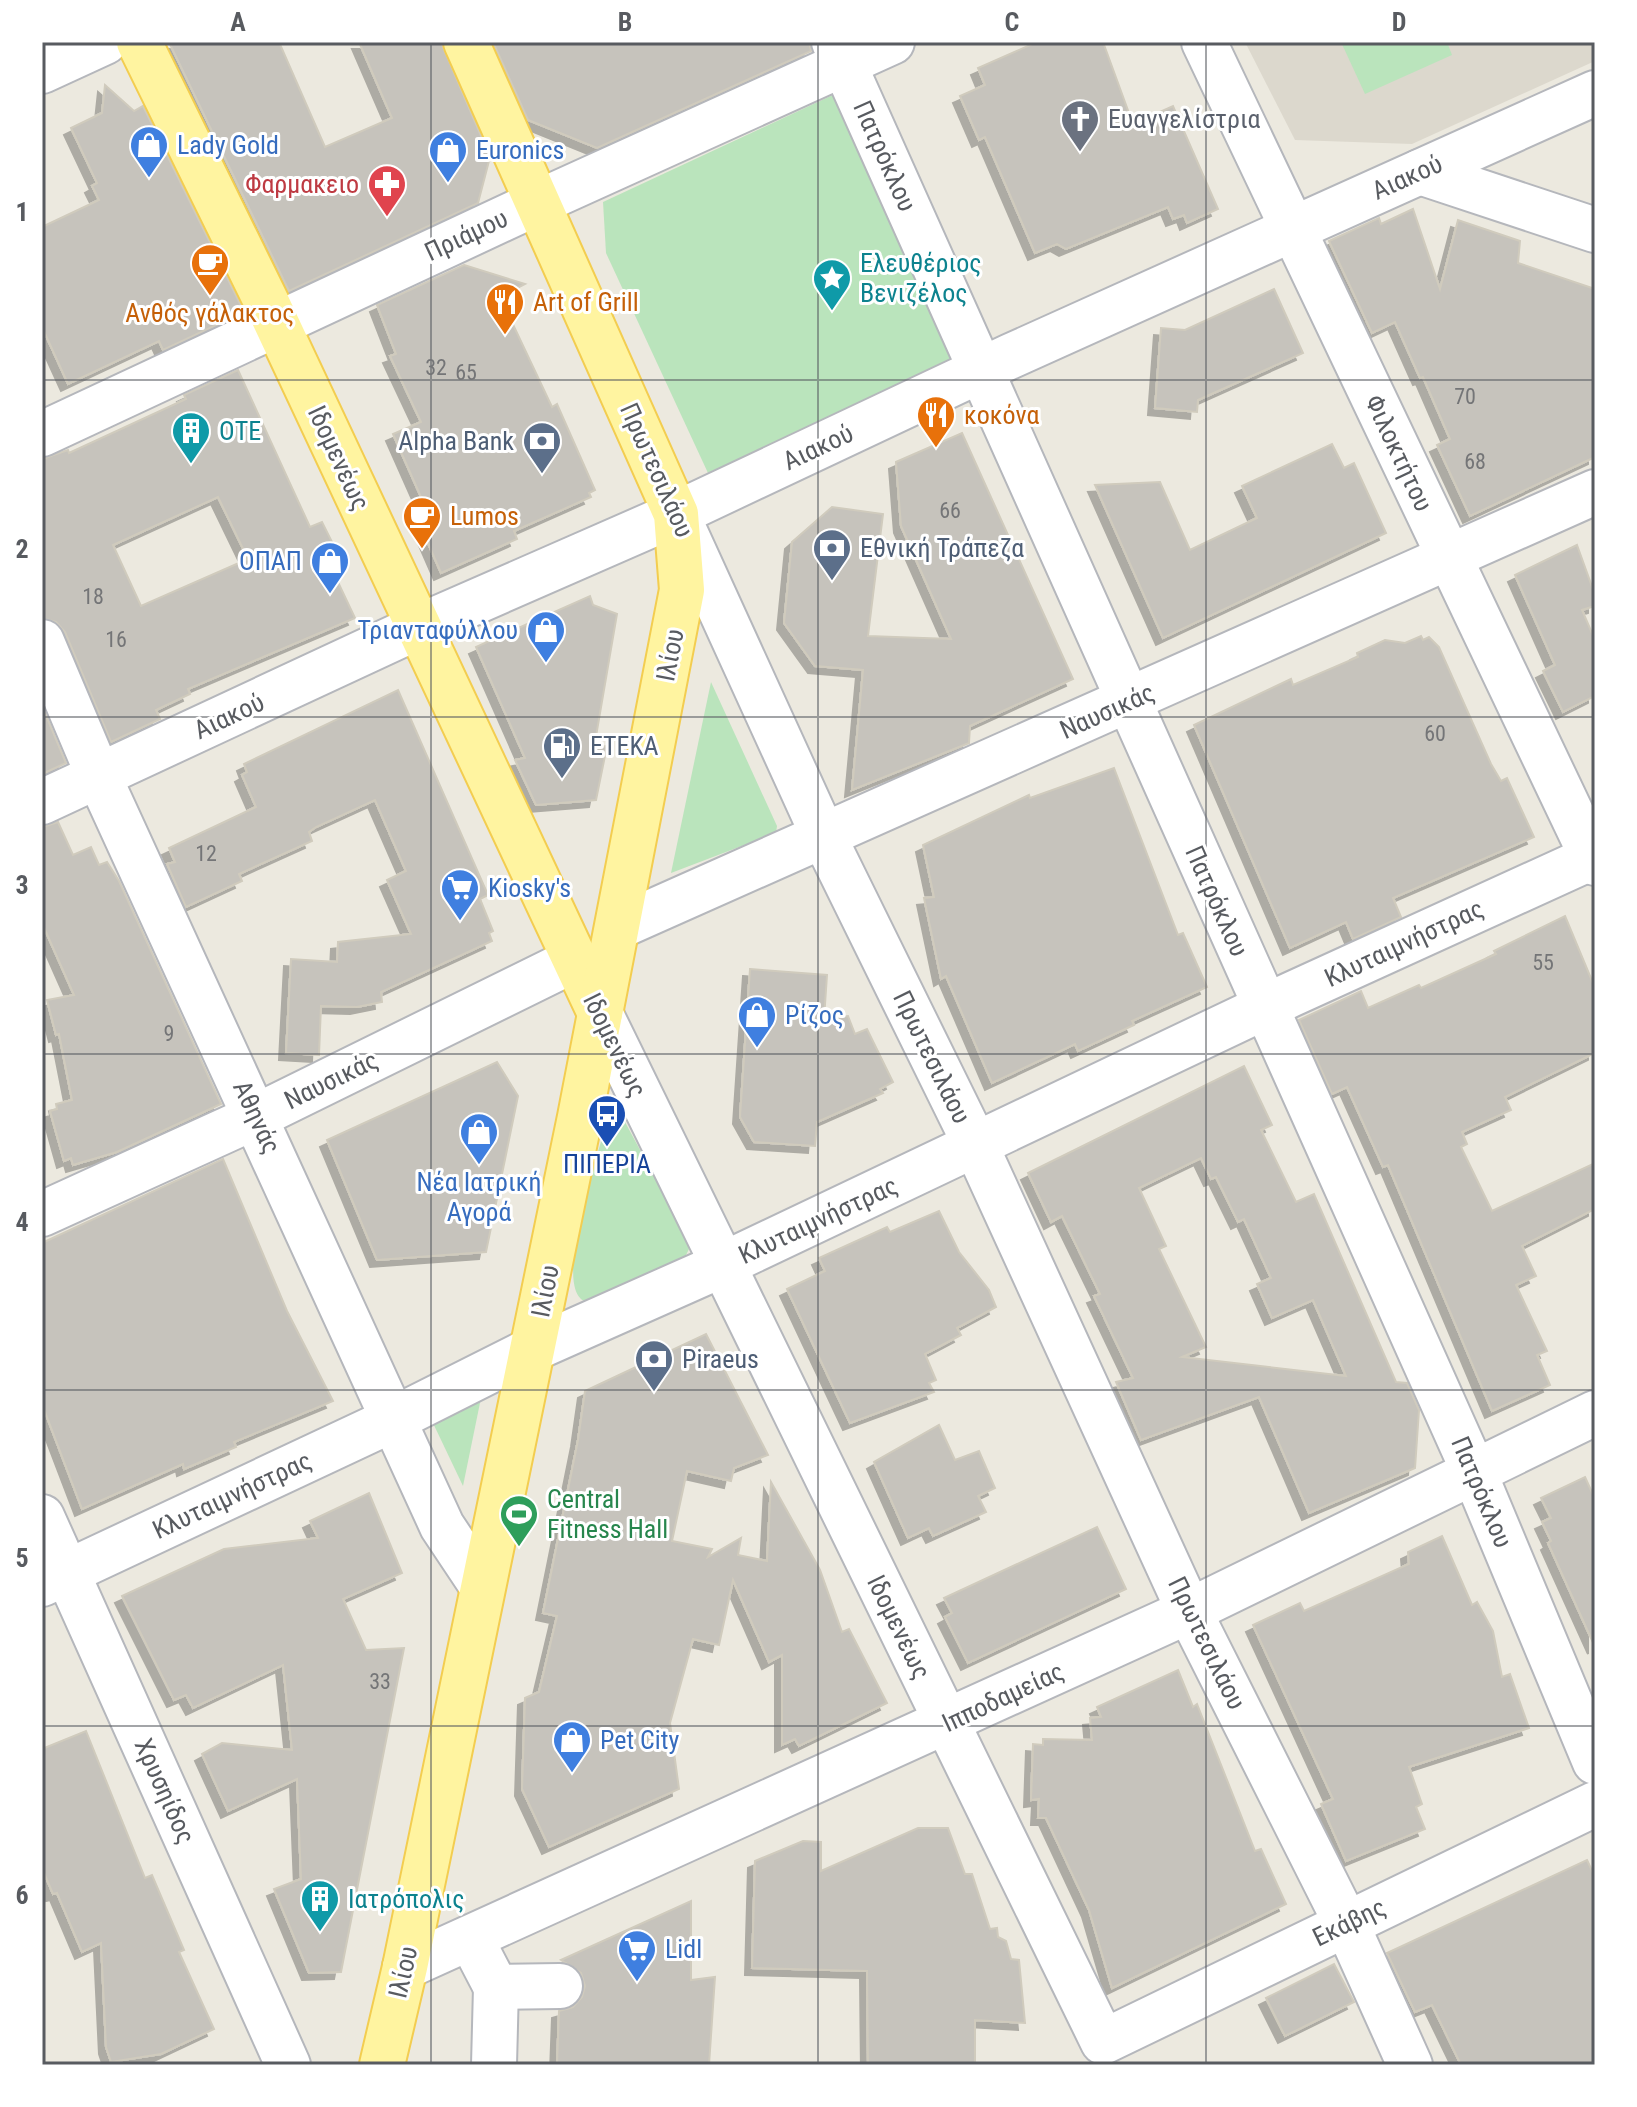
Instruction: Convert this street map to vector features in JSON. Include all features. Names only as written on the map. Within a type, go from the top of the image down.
[{"type":"main road","name":"Ιδομενέως","points":[[139,42],[276,324],[600,1013]]},
{"type":"main road","name":"Πρωτεσιλάου","points":[[466,42],[676,514]]},
{"type":"main road","name":"Ιλίου","points":[[382,2065],[533,1349],[682,590],[676,514]]},
{"type":"street","points":[[42,71],[105,42]]},
{"type":"street","name":"Πριάμου","points":[[42,434],[539,202],[839,53],[892,42]]},
{"type":"street","name":"Φιλοκτήτου","points":[[1204,42],[1594,859]]},
{"type":"street","name":"Πατρόκλου","points":[[839,53],[1264,1009],[1474,1472],[1595,1762]]},
{"type":"street","name":"Αιακού","points":[[42,802],[418,627],[676,514],[981,370],[1595,93]]},
{"type":"street","points":[[1420,172],[1595,230]]},
{"type":"street","name":"Ναυσικάς","points":[[618,927],[1449,560],[1595,492]]},
{"type":"street","name":"Πρωτεσιλάου","points":[[676,514],[824,837],[976,1146],[1189,1611],[1346,1923],[1410,2065]]},
{"type":"street","name":"Αθηνάς","points":[[42,642],[99,777],[257,1116],[442,1526],[482,1586]]},
{"type":"street","name":"Κλυταιμνήστρας","points":[[54,1578],[394,1419],[533,1349],[722,1265],[1264,1009],[1594,859]]},
{"type":"street","name":"Ναυσικάς","points":[[42,1214],[257,1116],[574,960]]},
{"type":"street","name":"Ιδομενέως","points":[[600,1013],[1103,2042]]},
{"type":"street","name":"Ιπποδαμείας","points":[[405,1967],[1189,1611],[1595,1413]]},
{"type":"street","name":"Χρυσηίδος","points":[[42,1517],[54,1578],[288,2065]]},
{"type":"street","name":"Εκάβης","points":[[1103,2042],[1595,1804]]},
{"type":"street","points":[[471,1939],[496,1987],[494,2065]]},
{"type":"street","points":[[496,1987],[560,1986]]},
{"type":"shaded area","points":[[1245,42],[1595,42],[1595,61],[1412,144],[1295,140]]},
{"type":"green space","points":[[1341,42],[1447,42],[1452,55],[1365,94]]},
{"type":"green space","points":[[835,94],[955,359],[708,473],[606,253],[603,202]]},
{"type":"green space","points":[[711,682],[777,826],[776,833],[671,873]]},
{"type":"green space","points":[[618,1109],[688,1239],[689,1249],[683,1261],[584,1301],[576,1290],[573,1270],[575,1244],[608,1118],[612,1110]]},
{"type":"green space","points":[[481,1398],[463,1486],[432,1421]]},
{"type":"building","points":[[169,42],[279,42],[325,147],[392,118],[359,42],[441,42],[490,157],[478,203],[289,291]]},
{"type":"building","points":[[493,42],[809,42],[811,51],[597,148],[528,120]]},
{"type":"building","name":"Ευαγγελίστρια","points":[[1037,42],[1103,42],[1133,124],[1173,106],[1218,209],[1187,223],[1184,215],[1173,219],[1168,207],[1066,249],[1057,244],[1035,253],[985,137],[979,140],[960,96],[985,85],[978,68]]},
{"type":"building","points":[[105,85],[134,111],[143,106],[244,312],[163,350],[159,341],[68,384],[42,327],[42,227],[99,200],[92,186],[97,183],[71,128],[102,113]]},
{"type":"building","points":[[1413,209],[1440,289],[1458,220],[1520,241],[1518,263],[1595,289],[1595,457],[1470,516],[1437,445],[1450,439],[1395,322],[1372,333],[1329,241],[1379,218],[1381,224]]},
{"type":"building","points":[[464,265],[525,284],[500,297],[552,407],[557,404],[595,490],[589,493],[591,497],[514,531],[517,539],[441,573],[424,534],[433,531],[430,525],[433,524],[393,434],[421,422],[390,356],[396,354],[377,305]]},
{"type":"building","points":[[1274,289],[1303,353],[1198,400],[1197,412],[1155,408],[1161,328],[1185,330]]},
{"type":"building","points":[[238,370],[310,527],[322,522],[339,556],[328,561],[355,618],[188,689],[190,694],[156,710],[160,719],[111,742],[65,632],[56,622],[42,618],[42,459],[68,450],[69,453],[186,399],[184,395]],"holes":[[[218,497],[248,559],[141,606],[113,545]]]},
{"type":"building","points":[[962,433],[1073,679],[970,726],[969,743],[852,790],[863,670],[815,666],[784,623],[792,542],[832,507],[883,514],[868,636],[951,639],[901,526],[896,462]]},
{"type":"building","points":[[1332,444],[1344,468],[1354,463],[1386,533],[1163,638],[1095,485],[1160,482],[1190,550],[1257,518],[1242,486]]},
{"type":"building","points":[[1577,545],[1595,595],[1595,606],[1582,610],[1595,640],[1595,696],[1563,712],[1543,671],[1555,665],[1515,575]]},
{"type":"building","points":[[590,596],[593,605],[617,614],[594,748],[607,746],[596,800],[536,805],[515,760],[525,758],[476,647]]},
{"type":"building","points":[[1421,636],[1423,640],[1429,637],[1439,647],[1491,764],[1501,781],[1507,778],[1534,837],[1393,898],[1401,917],[1353,939],[1346,922],[1290,948],[1194,725],[1291,679],[1293,685],[1358,657],[1357,653],[1385,640],[1405,643]]},
{"type":"building","points":[[398,690],[488,895],[480,899],[493,931],[489,933],[492,941],[381,992],[382,1002],[357,1007],[321,1006],[319,1055],[286,1053],[291,959],[337,962],[338,942],[411,934],[387,880],[406,871],[375,800],[316,827],[309,832],[312,841],[239,874],[242,881],[186,907],[167,864],[175,862],[169,848],[256,807],[242,775],[247,772],[244,764]]},
{"type":"building","points":[[42,706],[66,763],[42,774]]},
{"type":"building","points":[[1114,768],[1178,935],[1183,933],[1207,987],[1132,1021],[1134,1025],[1078,1051],[1075,1044],[992,1083],[946,976],[941,979],[924,898],[934,897],[923,845],[1029,795],[1030,798]]},
{"type":"building","points":[[58,822],[73,855],[91,847],[99,865],[107,862],[119,881],[221,1104],[117,1152],[73,1165],[71,1158],[64,1161],[50,1111],[57,1109],[56,1104],[72,1100],[59,1034],[56,1035],[47,1000],[74,995],[42,923],[42,827]]},
{"type":"building","points":[[1565,916],[1595,988],[1595,1053],[1505,1097],[1511,1110],[1462,1132],[1467,1144],[1461,1147],[1492,1211],[1595,1163],[1595,1209],[1522,1246],[1536,1276],[1516,1285],[1547,1351],[1537,1355],[1550,1385],[1492,1411],[1388,1165],[1383,1167],[1347,1087],[1332,1094],[1299,1020],[1361,991],[1368,1008],[1419,985],[1421,988],[1496,954],[1494,951]]},
{"type":"building","points":[[750,969],[827,975],[824,1019],[848,1016],[855,1034],[867,1029],[893,1082],[880,1089],[883,1093],[817,1122],[815,1146],[754,1142],[740,1117]]},
{"type":"building","points":[[497,1062],[518,1096],[486,1252],[377,1260],[327,1140]]},
{"type":"building","points":[[1244,1066],[1272,1125],[1261,1130],[1296,1202],[1314,1194],[1396,1382],[1407,1383],[1419,1410],[1415,1468],[1309,1513],[1259,1397],[1141,1440],[1116,1382],[1133,1378],[1094,1296],[1100,1294],[1062,1216],[1051,1222],[1028,1173]],"holes":[[[1201,1158],[1211,1179],[1216,1177],[1238,1222],[1244,1219],[1271,1278],[1257,1284],[1272,1318],[1313,1300],[1346,1376],[1182,1357],[1206,1347],[1159,1249],[1166,1246],[1139,1188]]]},
{"type":"building","points":[[223,1159],[287,1311],[333,1401],[234,1442],[236,1447],[184,1469],[183,1464],[82,1509],[42,1404],[42,1243]]},
{"type":"building","points":[[939,1211],[959,1252],[989,1290],[996,1307],[957,1328],[961,1335],[925,1354],[936,1380],[929,1383],[934,1392],[850,1423],[787,1289],[825,1271],[819,1258],[887,1227],[890,1232]]},
{"type":"building","points":[[706,1334],[768,1455],[734,1468],[731,1481],[687,1471],[672,1541],[712,1549],[708,1557],[741,1538],[738,1555],[767,1561],[771,1482],[820,1570],[842,1632],[849,1629],[887,1703],[799,1746],[795,1739],[782,1745],[782,1655],[769,1662],[733,1580],[719,1645],[693,1639],[670,1723],[679,1789],[549,1847],[522,1789],[525,1698],[539,1692],[557,1616],[543,1613],[585,1391]]},
{"type":"building","points":[[939,1425],[955,1460],[979,1451],[995,1488],[978,1496],[986,1512],[933,1536],[929,1528],[908,1538],[874,1462]]},
{"type":"building","points":[[1585,1477],[1595,1499],[1595,1647],[1548,1543],[1551,1541],[1542,1522],[1551,1518],[1541,1498]]},
{"type":"building","points":[[369,1493],[402,1573],[343,1599],[366,1650],[404,1648],[341,1972],[309,1973],[274,1889],[301,1879],[297,1779],[228,1811],[202,1754],[222,1743],[292,1750],[283,1665],[193,1708],[186,1695],[174,1700],[122,1596],[224,1549],[318,1538],[310,1521]]},
{"type":"building","points":[[1097,1527],[1126,1589],[968,1663],[945,1617],[952,1613],[944,1598]]},
{"type":"building","points":[[1442,1536],[1472,1605],[1477,1602],[1493,1631],[1502,1677],[1510,1674],[1529,1728],[1409,1767],[1422,1804],[1416,1807],[1425,1829],[1346,1861],[1321,1804],[1333,1799],[1253,1625],[1300,1603],[1304,1611],[1409,1564],[1408,1552]]},
{"type":"building","points":[[1178,1670],[1193,1707],[1197,1704],[1255,1851],[1261,1849],[1286,1904],[1112,1988],[1089,1910],[1046,1818],[1038,1818],[1039,1799],[1031,1800],[1033,1744],[1043,1745],[1043,1739],[1092,1740],[1090,1718],[1101,1717],[1097,1707]]},
{"type":"building","points":[[86,1731],[145,1878],[152,1875],[184,1950],[179,1952],[214,2029],[161,2054],[111,2062],[106,2047],[101,1943],[82,1952],[57,1893],[53,1894],[42,1868],[42,1749]]},
{"type":"building","points":[[918,1828],[948,1828],[965,1874],[972,1874],[990,1929],[997,1928],[998,1937],[1006,1941],[1011,1959],[1019,1960],[1025,2023],[975,2020],[975,2065],[868,2065],[867,1971],[752,1968],[755,1861],[803,1841],[821,1842],[821,1871]]},
{"type":"building","points":[[1587,1860],[1595,1877],[1595,2065],[1461,2065],[1432,2005],[1415,2012],[1387,1953]]},
{"type":"building","name":"Lidl","points":[[691,1901],[691,1980],[715,1977],[709,2065],[557,2065],[559,2011],[573,2007],[582,1997],[585,1986],[581,1973],[561,1960]]},
{"type":"building","points":[[1334,1964],[1354,2002],[1285,2036],[1266,1998]]},
{"type":"place","name":"Ευαγγελίστρια","points":[[1080,153]]},
{"type":"place","name":"Lady Gold","points":[[149,179]]},
{"type":"place","name":"Euronics","points":[[448,184]]},
{"type":"place","name":"Φαρμακειο","points":[[387,218]]},
{"type":"place","name":"Ανθός γάλακτος","points":[[210,297]]},
{"type":"place","name":"Ελευθέριος Βενιζέλος","points":[[832,312]]},
{"type":"place","name":"Art of Grill","points":[[505,336]]},
{"type":"place","name":"κοκόνα","points":[[936,449]]},
{"type":"place","name":"ΟΤΕ","points":[[191,465]]},
{"type":"place","name":"Alpha Bank","points":[[542,475]]},
{"type":"place","name":"Lumos","points":[[422,550]]},
{"type":"place","name":"Εθνική Τράπεζα","points":[[832,582]]},
{"type":"place","name":"ΟΠΑΠ","points":[[330,595]]},
{"type":"place","name":"Τριανταφύλλου","points":[[546,664]]},
{"type":"place","name":"ΕΤΕΚΑ","points":[[562,780]]},
{"type":"place","name":"Kiosky's","points":[[460,922]]},
{"type":"place","name":"Ρίζος","points":[[757,1049]]},
{"type":"place","name":"ΠΙΠΕΡΙΑ","points":[[607,1148]]},
{"type":"place","name":"Νέα Ιατρική Αγορά","points":[[479,1166]]},
{"type":"place","name":"Piraeus","points":[[654,1393]]},
{"type":"place","name":"Central Fitness Hall","points":[[519,1548]]},
{"type":"place","name":"Pet City","points":[[572,1774]]},
{"type":"place","name":"Ιατρόπολις","points":[[320,1933]]},
{"type":"place","name":"Lidl","points":[[637,1983]]}]
